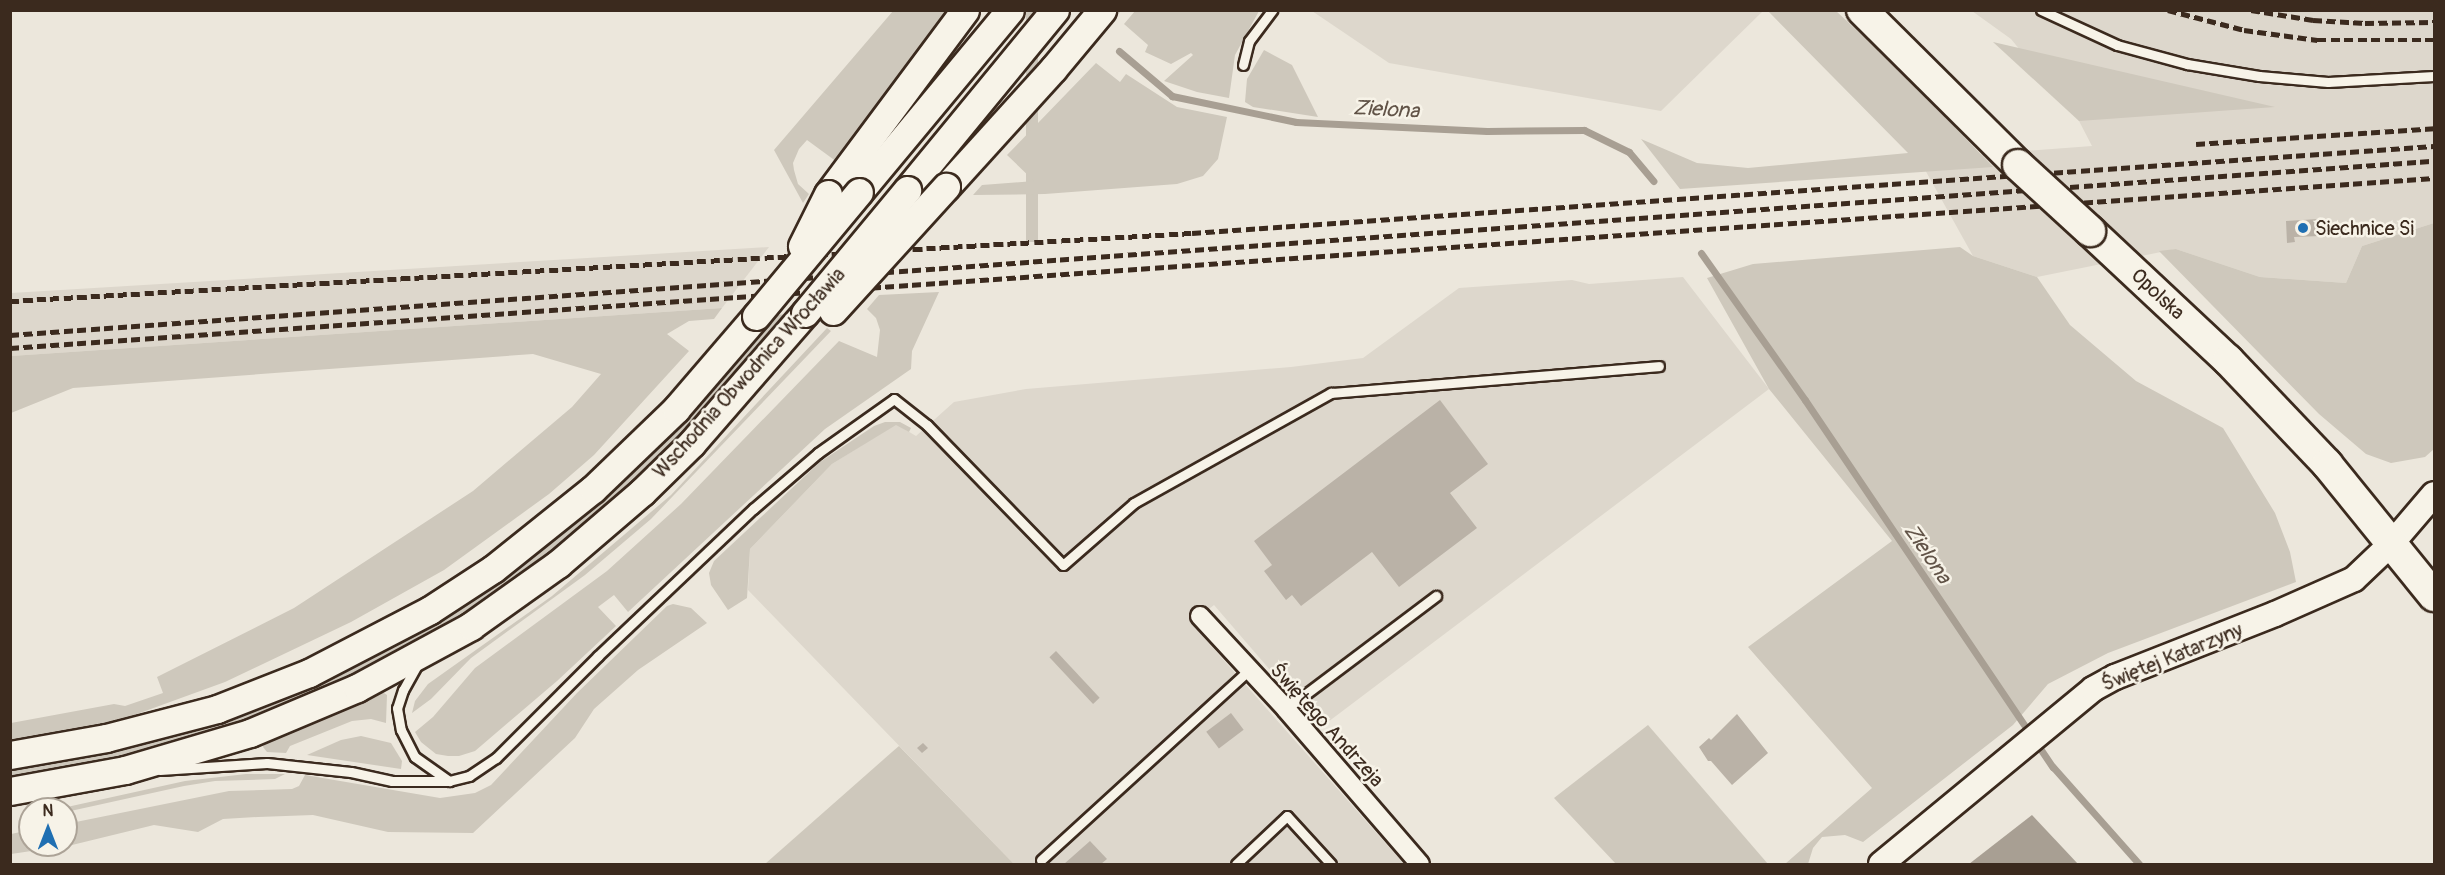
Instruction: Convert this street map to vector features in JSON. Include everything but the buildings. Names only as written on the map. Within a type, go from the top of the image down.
[{"type":"main road","points":[[788,279],[828,194],[965,10]]},
{"type":"main road","name":"Wschodnia Obwodnica Wrocławia","points":[[10,755],[106,738],[217,709],[309,673],[430,610],[493,568],[593,489],[676,409],[788,279],[1010,10]]},
{"type":"main road","name":"Wschodnia Obwodnica Wrocławia","points":[[10,791],[125,770],[204,748],[287,718],[357,688],[429,651],[504,604],[594,535],[692,443],[805,313],[1055,10]]},
{"type":"main road","points":[[754,373],[806,335],[833,311],[1053,69],[1102,10]]},
{"type":"main road","name":"Opolska","points":[[1862,10],[2018,165],[2229,360],[2327,464],[2393,542],[2434,596]]},
{"type":"street","name":"Świętej Katarzyny","points":[[1881,864],[2093,689],[2115,677],[2275,614],[2354,579],[2393,542],[2434,494]]},
{"type":"street","name":"Świętego Andrzeja","points":[[1200,615],[1248,671],[1286,709],[1420,864]]},
{"type":"lane","points":[[1243,65],[1249,41],[1272,10]]},
{"type":"lane","points":[[2041,10],[2117,45],[2187,64],[2328,82],[2434,76]]},
{"type":"lane","points":[[125,770],[178,771],[220,765],[267,763],[351,772],[392,781],[449,781],[469,776],[496,758],[598,656],[753,509],[818,453],[894,399],[927,425],[1063,565],[1134,503],[1331,393],[1659,366]]},
{"type":"lane","points":[[1286,709],[1436,596]]},
{"type":"lane","points":[[429,651],[408,680],[398,708],[401,730],[415,758],[449,781]]},
{"type":"lane","points":[[1041,860],[1248,671]]},
{"type":"lane","points":[[1236,864],[1287,816],[1331,864]]},
{"type":"shaded area","points":[[893,11],[951,11],[837,162],[807,140],[799,149],[793,163],[798,184],[809,194],[803,203],[774,150]]},
{"type":"shaded area","points":[[1026,11],[1038,11],[1038,242],[1026,242]]},
{"type":"shaded area","points":[[1114,11],[1121,11],[1034,113],[999,150],[995,147]]},
{"type":"shaded area","points":[[1135,11],[1259,11],[1235,55],[1229,98],[1197,92],[1164,81],[1193,55],[1191,53],[1171,64],[1145,52],[1148,45],[1124,24]]},
{"type":"shaded area","points":[[1312,11],[1763,11],[1661,111],[1389,63]]},
{"type":"shaded area","points":[[1768,11],[1836,11],[1900,70],[1993,167],[1680,189],[1641,139],[1697,163],[1748,168],[1908,153]]},
{"type":"shaded area","points":[[1972,11],[2434,11],[2434,223],[2362,246],[2346,283],[2260,277],[2176,249],[2037,277],[1973,256],[1919,159],[2092,146],[2079,121],[2011,39]]},
{"type":"shaded area","points":[[1993,42],[2275,107],[2079,121]]},
{"type":"shaded area","points":[[1264,50],[1292,65],[1318,117],[1253,107],[1245,102],[1247,79]]},
{"type":"shaded area","points":[[1096,63],[1120,82],[1126,74],[1177,107],[1227,117],[1218,159],[1203,176],[1177,184],[1045,194],[973,195],[982,185],[1034,181],[1007,155]]},
{"type":"shaded area","points":[[2434,223],[2434,449],[2425,457],[2391,463],[2366,454],[2319,414],[2159,251],[2176,249],[2260,277],[2346,283],[2362,246]]},
{"type":"shaded area","points":[[769,247],[722,308],[11,356],[11,293]]},
{"type":"shaded area","points":[[1960,247],[1973,256],[2037,277],[2070,325],[2136,381],[2223,428],[2275,513],[2290,552],[2296,582],[2108,653],[2048,684],[2013,725],[1863,842],[1845,835],[1822,837],[1813,848],[1808,864],[1785,864],[1872,788],[1748,647],[1892,541],[1769,389],[1707,278],[1753,264]]},
{"type":"shaded area","points":[[1683,277],[1769,389],[1320,728],[1214,605],[1191,623],[1404,864],[1014,864],[748,590],[750,549],[832,464],[896,424],[916,436],[954,402],[1026,389],[1291,367],[1363,358],[1459,288],[1572,280],[1589,284]]},
{"type":"shaded area","points":[[939,292],[912,351],[911,369],[825,429],[628,612],[614,595],[598,607],[616,626],[557,681],[475,751],[459,756],[436,754],[421,742],[415,732],[433,717],[475,668],[607,571],[681,504],[839,341],[877,357],[880,330],[876,318],[867,309],[879,295]]},
{"type":"shaded area","points":[[722,308],[714,319],[689,321],[667,334],[689,351],[594,455],[549,494],[444,570],[351,622],[225,682],[126,718],[80,731],[11,742],[11,723],[114,704],[125,706],[163,693],[157,677],[294,608],[473,491],[572,407],[601,374],[533,354],[73,388],[11,413],[11,356]]},
{"type":"shaded area","points":[[790,314],[682,434],[617,496],[533,565],[472,607],[389,656],[310,694],[239,723],[103,763],[11,780],[10,771],[112,752],[206,725],[502,577],[598,504],[668,435],[774,315]]},
{"type":"shaded area","points":[[827,328],[831,331],[651,519],[585,575],[471,658],[431,699],[412,713],[415,701],[428,684],[552,596],[671,495]]},
{"type":"shaded area","points":[[885,422],[900,422],[911,428],[909,432],[896,425],[832,464],[750,549],[747,598],[728,610],[711,585],[709,573],[714,561],[820,462],[874,426]]},
{"type":"shaded area","points":[[673,604],[691,608],[707,623],[638,670],[594,709],[575,738],[473,833],[388,832],[313,815],[223,819],[198,832],[154,825],[78,844],[78,822],[229,791],[292,789],[299,786],[305,775],[440,798],[475,793],[491,785],[577,693],[667,606]]},
{"type":"shaded area","points":[[381,691],[387,695],[386,723],[371,719],[352,721],[290,746],[286,753],[267,752],[263,747],[265,742]]},
{"type":"shaded area","points":[[1648,725],[1768,864],[1616,864],[1554,798]]},
{"type":"shaded area","points":[[361,736],[391,743],[402,761],[401,769],[307,755],[341,740]]},
{"type":"shaded area","points":[[899,746],[1014,864],[765,864],[892,752]]},
{"type":"shaded area","points":[[246,774],[285,774],[275,779],[215,781],[184,786],[78,809],[78,805],[185,781]]},
{"type":"shaded area","points":[[2032,815],[2078,864],[1969,864]]},
{"type":"shaded area","points":[[18,833],[18,853],[11,854],[11,834]]},
{"type":"waterway","name":"Zielona","points":[[1119,51],[1172,96],[1296,122],[1487,131],[1584,130],[1629,152],[1653,181]]},
{"type":"waterway","name":"Zielona","points":[[1701,253],[1805,400],[2053,767],[2139,864]]},
{"type":"railway","points":[[2168,10],[2244,30],[2317,40],[2434,40]]},
{"type":"railway","points":[[2251,10],[2313,20],[2365,23],[2434,22]]},
{"type":"railway","points":[[2196,144],[2434,128]]},
{"type":"railway","points":[[10,301],[1192,233],[2434,146]]},
{"type":"railway","points":[[10,335],[2434,161]]},
{"type":"railway","points":[[10,348],[2434,178]]},
{"type":"place","name":"Siechnice Si","points":[[2303,228]]}]
